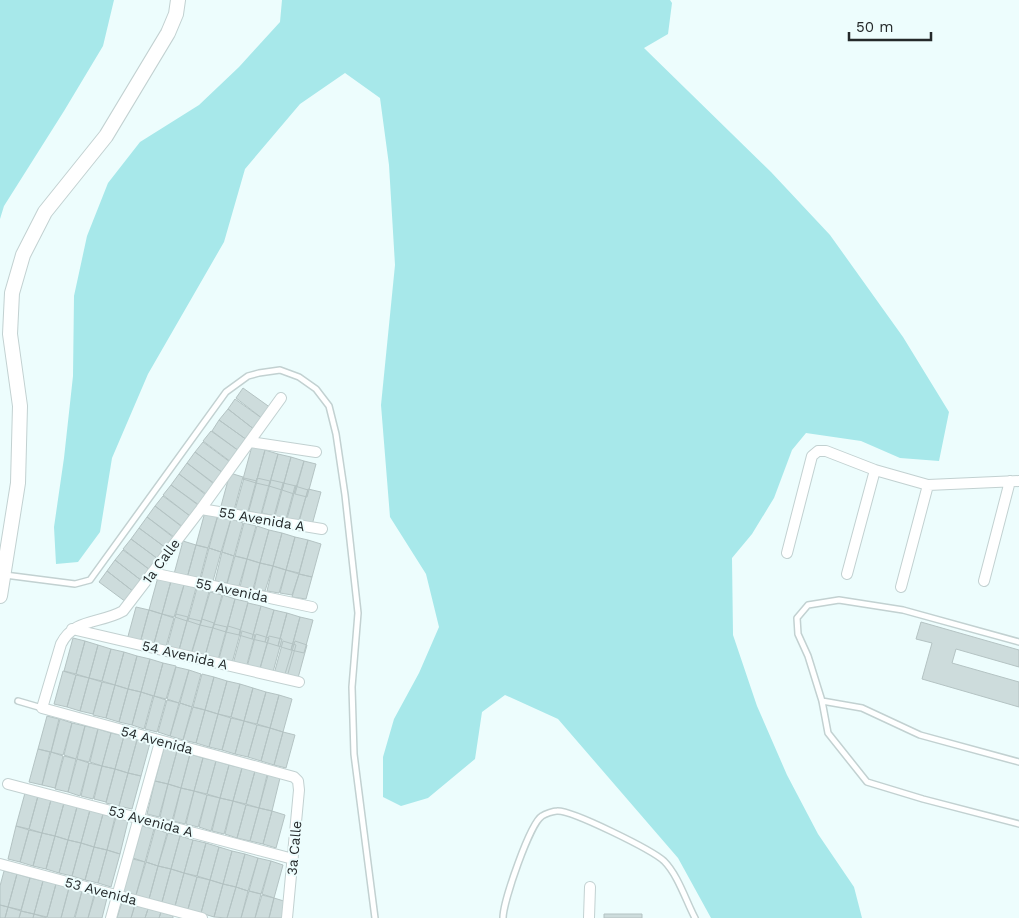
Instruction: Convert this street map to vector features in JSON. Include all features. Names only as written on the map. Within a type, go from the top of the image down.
[{"type":"main road","points":[[0,596],[18,483],[20,406],[10,334],[12,293],[23,255],[44,212],[106,136],[168,33],[176,14],[178,0]]},
{"type":"street","name":"1a Calle","points":[[72,629],[123,610],[201,509],[281,398]]},
{"type":"street","points":[[250,442],[316,452]]},
{"type":"street","points":[[786,554],[812,456],[818,451],[826,451],[875,470],[928,485],[1015,481],[984,581]]},
{"type":"street","points":[[847,574],[875,470]]},
{"type":"street","points":[[901,587],[928,485]]},
{"type":"street","name":"55 Avenida A","points":[[201,509],[322,529]]},
{"type":"street","name":"55 Avenida","points":[[152,573],[312,607]]},
{"type":"street","points":[[42,708],[61,644],[72,629]]},
{"type":"street","name":"54 Avenida A","points":[[72,629],[299,682]]},
{"type":"street","name":"54 Avenida","points":[[42,708],[160,742],[286,774],[296,779]]},
{"type":"street","points":[[111,918],[160,742]]},
{"type":"street","name":"3a Calle","points":[[287,918],[299,790],[296,779]]},
{"type":"street","name":"53 Avenida A","points":[[8,784],[294,859]]},
{"type":"street","name":"53 Avenida","points":[[0,864],[202,918]]},
{"type":"street","points":[[589,918],[590,887]]},
{"type":"lane","points":[[4,574],[75,584],[90,580],[226,392],[248,376],[259,372],[280,370],[299,376],[316,388],[329,406],[336,434],[354,570],[358,613],[352,687],[354,754],[375,918]]},
{"type":"lane","points":[[1019,642],[903,610],[839,600],[808,606],[798,618],[798,634],[808,656],[822,701],[828,732],[868,782],[923,799],[1019,824]]},
{"type":"lane","name":"54 Avenida","points":[[18,701],[42,708]]},
{"type":"lane","points":[[822,701],[862,708],[920,735],[1019,762]]},
{"type":"lane","points":[[503,918],[530,832],[541,816],[557,811],[579,817],[626,839],[664,861],[677,881],[695,918]]},
{"type":"shaded area","points":[[0,0],[114,0],[103,46],[4,206],[0,219]]},
{"type":"shaded area","points":[[282,0],[670,0],[672,3],[668,34],[644,48],[771,172],[830,235],[903,337],[949,412],[939,461],[900,458],[861,441],[806,433],[792,450],[774,498],[752,534],[732,558],[733,635],[757,706],[787,775],[818,834],[854,887],[862,918],[711,918],[678,858],[558,719],[505,695],[482,712],[475,759],[428,798],[401,806],[383,797],[383,757],[394,719],[419,673],[439,627],[426,574],[390,517],[381,405],[395,265],[389,165],[380,98],[345,73],[300,104],[245,169],[224,242],[148,374],[112,458],[100,532],[78,562],[56,564],[54,527],[73,376],[74,296],[87,236],[108,183],[140,142],[199,105],[239,67],[280,22]]},
{"type":"building","points":[[243,388],[271,408],[263,419],[236,398]]},
{"type":"building","points":[[235,399],[263,419],[255,430],[228,409]]},
{"type":"building","points":[[228,409],[255,430],[247,440],[219,420]]},
{"type":"building","points":[[219,420],[247,440],[239,451],[212,431]]},
{"type":"building","points":[[211,431],[239,451],[231,462],[203,441]]},
{"type":"building","points":[[203,442],[230,462],[223,473],[195,452]]},
{"type":"building","points":[[252,446],[265,450],[256,483],[243,479]]},
{"type":"building","points":[[265,450],[278,454],[269,486],[256,483]]},
{"type":"building","points":[[195,452],[223,473],[215,484],[187,463]]},
{"type":"building","points":[[278,454],[291,457],[282,490],[269,486]]},
{"type":"building","points":[[291,457],[304,461],[294,494],[282,490]]},
{"type":"building","points":[[304,461],[316,464],[307,497],[295,494]]},
{"type":"building","points":[[187,463],[214,484],[206,494],[179,474]]},
{"type":"building","points":[[230,473],[243,477],[234,510],[221,506]]},
{"type":"building","points":[[179,474],[206,495],[199,505],[171,485]]},
{"type":"building","points":[[244,478],[257,481],[248,514],[235,510]]},
{"type":"building","points":[[257,478],[270,481],[261,514],[248,511]]},
{"type":"building","points":[[271,480],[284,483],[275,516],[262,513]]},
{"type":"building","points":[[283,483],[296,486],[287,519],[274,516]]},
{"type":"building","points":[[171,485],[198,505],[190,516],[163,495]]},
{"type":"building","points":[[295,486],[308,490],[298,523],[286,519]]},
{"type":"building","points":[[308,489],[321,492],[312,525],[299,522]]},
{"type":"building","points":[[163,496],[190,516],[183,527],[155,506]]},
{"type":"building","points":[[155,506],[182,527],[174,537],[147,517]]},
{"type":"building","points":[[205,512],[218,515],[208,548],[196,545]]},
{"type":"building","points":[[218,515],[231,519],[221,552],[209,548]]},
{"type":"building","points":[[147,517],[174,538],[166,548],[139,528]]},
{"type":"building","points":[[231,519],[243,523],[234,556],[222,552]]},
{"type":"building","points":[[244,523],[256,526],[247,559],[235,556]]},
{"type":"building","points":[[257,526],[269,530],[260,563],[247,559]]},
{"type":"building","points":[[139,528],[166,548],[158,559],[131,539]]},
{"type":"building","points":[[269,530],[282,533],[273,566],[260,563]]},
{"type":"building","points":[[282,533],[295,537],[286,570],[273,566]]},
{"type":"building","points":[[295,537],[308,540],[299,573],[286,570]]},
{"type":"building","points":[[131,539],[158,559],[150,570],[123,549]]},
{"type":"building","points":[[308,540],[321,544],[312,577],[299,574]]},
{"type":"building","points":[[183,541],[196,545],[187,578],[174,574]]},
{"type":"building","points":[[196,545],[208,548],[199,582],[187,578]]},
{"type":"building","points":[[209,548],[221,552],[213,581],[200,582]]},
{"type":"building","points":[[123,550],[150,570],[142,581],[115,560]]},
{"type":"building","points":[[222,552],[234,556],[227,583],[215,581]]},
{"type":"building","points":[[235,556],[247,559],[239,586],[227,584]]},
{"type":"building","points":[[247,559],[260,563],[253,589],[240,587]]},
{"type":"building","points":[[115,560],[142,581],[134,592],[107,571]]},
{"type":"building","points":[[260,563],[273,566],[265,591],[254,589]]},
{"type":"building","points":[[273,566],[286,570],[279,593],[267,591]]},
{"type":"building","points":[[286,570],[299,574],[292,595],[280,593]]},
{"type":"building","points":[[107,571],[134,592],[126,602],[99,582]]},
{"type":"building","points":[[299,574],[312,577],[306,599],[292,597]]},
{"type":"building","points":[[158,577],[171,581],[162,614],[149,610]]},
{"type":"building","points":[[171,581],[184,585],[174,617],[162,614]]},
{"type":"building","points":[[184,585],[196,588],[187,621],[175,617]]},
{"type":"building","points":[[197,588],[209,592],[200,625],[188,621]]},
{"type":"building","points":[[210,592],[222,595],[213,628],[200,625]]},
{"type":"building","points":[[223,595],[235,599],[226,632],[213,628]]},
{"type":"building","points":[[235,599],[248,602],[239,635],[226,632]]},
{"type":"building","points":[[248,603],[261,606],[252,639],[239,635]]},
{"type":"building","points":[[261,606],[274,610],[265,642],[252,639]]},
{"type":"building","points":[[136,607],[149,610],[140,643],[127,640]]},
{"type":"building","points":[[149,610],[162,614],[153,647],[140,643]]},
{"type":"building","points":[[274,610],[287,613],[278,646],[265,642]]},
{"type":"building","points":[[287,613],[300,617],[291,650],[278,646]]},
{"type":"building","points":[[162,614],[174,618],[165,650],[153,647]]},
{"type":"building","points":[[176,614],[188,617],[179,650],[167,647]]},
{"type":"building","points":[[300,617],[313,620],[304,653],[291,650]]},
{"type":"building","points":[[188,618],[201,621],[191,654],[179,650]]},
{"type":"building","points":[[202,619],[214,623],[205,656],[192,652]]},
{"type":"building","points":[[921,622],[1019,650],[1019,667],[956,649],[952,663],[1019,682],[1019,707],[922,679],[932,643],[916,639]]},
{"type":"building","points":[[214,624],[227,627],[218,660],[205,656]]},
{"type":"building","points":[[228,626],[241,630],[232,663],[219,659]]},
{"type":"building","points":[[242,631],[255,635],[246,668],[233,664]]},
{"type":"building","points":[[256,634],[269,638],[259,671],[247,667]]},
{"type":"building","points":[[269,636],[282,639],[273,672],[260,669]]},
{"type":"building","points":[[73,638],[85,641],[76,674],[64,671]]},
{"type":"building","points":[[85,641],[98,645],[89,678],[76,674]]},
{"type":"building","points":[[283,641],[296,645],[287,677],[274,674]]},
{"type":"building","points":[[295,641],[307,645],[298,678],[285,674]]},
{"type":"building","points":[[98,645],[111,649],[102,681],[89,678]]},
{"type":"building","points":[[111,649],[124,652],[115,685],[102,681]]},
{"type":"building","points":[[124,652],[137,656],[128,689],[115,685]]},
{"type":"building","points":[[137,656],[150,659],[141,692],[128,689]]},
{"type":"building","points":[[150,659],[163,663],[154,696],[141,692]]},
{"type":"building","points":[[163,663],[176,666],[166,699],[154,696]]},
{"type":"building","points":[[176,667],[189,670],[179,703],[167,699]]},
{"type":"building","points":[[189,670],[201,674],[192,707],[180,703]]},
{"type":"building","points":[[63,671],[76,675],[67,707],[54,704]]},
{"type":"building","points":[[202,674],[214,677],[205,710],[193,707]]},
{"type":"building","points":[[76,675],[89,678],[80,711],[67,707]]},
{"type":"building","points":[[214,677],[227,681],[218,714],[205,710]]},
{"type":"building","points":[[89,678],[102,682],[93,714],[80,711]]},
{"type":"building","points":[[227,681],[240,684],[231,717],[218,714]]},
{"type":"building","points":[[102,682],[115,685],[106,718],[93,715]]},
{"type":"building","points":[[240,684],[253,688],[244,721],[231,717]]},
{"type":"building","points":[[115,685],[128,689],[119,722],[106,718]]},
{"type":"building","points":[[253,688],[266,692],[257,724],[244,721]]},
{"type":"building","points":[[128,689],[141,692],[132,725],[119,722]]},
{"type":"building","points":[[141,692],[153,696],[144,729],[132,725]]},
{"type":"building","points":[[266,692],[279,695],[270,728],[257,724]]},
{"type":"building","points":[[279,695],[292,699],[283,732],[270,728]]},
{"type":"building","points":[[154,696],[166,700],[157,732],[145,729]]},
{"type":"building","points":[[167,700],[179,703],[170,736],[158,732]]},
{"type":"building","points":[[180,703],[192,707],[183,740],[170,736]]},
{"type":"building","points":[[193,707],[205,710],[196,743],[183,740]]},
{"type":"building","points":[[205,710],[218,714],[209,747],[196,743]]},
{"type":"building","points":[[218,714],[231,718],[222,750],[209,747]]},
{"type":"building","points":[[47,716],[59,719],[51,752],[38,749]]},
{"type":"building","points":[[231,718],[244,721],[235,754],[222,750]]},
{"type":"building","points":[[60,719],[72,723],[63,755],[51,752]]},
{"type":"building","points":[[244,721],[257,725],[248,757],[235,754]]},
{"type":"building","points":[[72,723],[85,726],[76,759],[64,755]]},
{"type":"building","points":[[257,725],[270,728],[261,761],[248,757]]},
{"type":"building","points":[[85,726],[98,729],[89,762],[77,759]]},
{"type":"building","points":[[270,728],[283,732],[274,765],[261,761]]},
{"type":"building","points":[[98,729],[111,733],[102,766],[90,762]]},
{"type":"building","points":[[283,732],[295,735],[286,768],[274,765]]},
{"type":"building","points":[[111,733],[124,736],[115,769],[102,766]]},
{"type":"building","points":[[124,736],[137,740],[128,773],[115,769]]},
{"type":"building","points":[[137,740],[150,743],[141,776],[128,773]]},
{"type":"building","points":[[164,748],[177,751],[168,784],[155,781]]},
{"type":"building","points":[[38,749],[50,752],[42,785],[29,782]]},
{"type":"building","points":[[177,751],[190,754],[181,788],[168,784]]},
{"type":"building","points":[[51,752],[63,756],[55,788],[42,785]]},
{"type":"building","points":[[190,754],[203,758],[194,791],[181,788]]},
{"type":"building","points":[[64,756],[76,759],[68,792],[55,789]]},
{"type":"building","points":[[203,758],[216,761],[207,794],[194,791]]},
{"type":"building","points":[[77,759],[89,763],[80,796],[68,792]]},
{"type":"building","points":[[216,761],[229,765],[220,798],[207,794]]},
{"type":"building","points":[[89,763],[102,766],[93,799],[81,796]]},
{"type":"building","points":[[229,765],[242,768],[233,801],[220,798]]},
{"type":"building","points":[[102,766],[115,769],[106,802],[94,799]]},
{"type":"building","points":[[242,768],[255,771],[246,804],[233,801]]},
{"type":"building","points":[[115,769],[128,773],[119,806],[106,803]]},
{"type":"building","points":[[255,771],[267,775],[259,808],[246,804]]},
{"type":"building","points":[[128,773],[141,776],[132,809],[119,806]]},
{"type":"building","points":[[268,775],[280,778],[272,811],[259,808]]},
{"type":"building","points":[[155,781],[168,784],[159,817],[147,814]]},
{"type":"building","points":[[168,784],[181,788],[172,821],[160,817]]},
{"type":"building","points":[[181,788],[194,791],[185,824],[173,821]]},
{"type":"building","points":[[194,791],[207,795],[198,827],[186,824]]},
{"type":"building","points":[[25,793],[38,796],[29,829],[16,826]]},
{"type":"building","points":[[207,795],[220,798],[211,831],[199,827]]},
{"type":"building","points":[[38,796],[51,800],[42,833],[29,829]]},
{"type":"building","points":[[220,798],[233,801],[224,834],[212,831]]},
{"type":"building","points":[[51,800],[64,803],[55,836],[42,833]]},
{"type":"building","points":[[233,801],[246,805],[237,838],[225,834]]},
{"type":"building","points":[[64,803],[77,807],[68,840],[55,836]]},
{"type":"building","points":[[246,805],[259,808],[250,841],[237,838]]},
{"type":"building","points":[[77,807],[90,810],[81,843],[68,840]]},
{"type":"building","points":[[259,808],[272,811],[263,844],[250,841]]},
{"type":"building","points":[[90,810],[103,814],[94,847],[81,843]]},
{"type":"building","points":[[272,811],[285,815],[276,848],[263,844]]},
{"type":"building","points":[[103,814],[115,817],[107,850],[94,847]]},
{"type":"building","points":[[116,817],[128,821],[120,854],[107,850]]},
{"type":"building","points":[[16,826],[29,830],[20,862],[8,859]]},
{"type":"building","points":[[142,826],[154,829],[145,862],[133,858]]},
{"type":"building","points":[[155,829],[167,833],[158,866],[146,862]]},
{"type":"building","points":[[29,830],[42,833],[33,866],[20,862]]},
{"type":"building","points":[[42,833],[55,836],[46,869],[33,866]]},
{"type":"building","points":[[168,833],[180,836],[171,869],[158,866]]},
{"type":"building","points":[[55,836],[68,840],[59,873],[46,869]]},
{"type":"building","points":[[180,836],[193,840],[184,873],[171,869]]},
{"type":"building","points":[[68,840],[81,843],[72,876],[59,873]]},
{"type":"building","points":[[193,840],[206,843],[197,876],[184,873]]},
{"type":"building","points":[[81,843],[94,847],[85,880],[72,876]]},
{"type":"building","points":[[206,843],[219,847],[210,880],[197,876]]},
{"type":"building","points":[[94,847],[107,850],[98,883],[85,880]]},
{"type":"building","points":[[219,847],[232,851],[223,884],[210,880]]},
{"type":"building","points":[[107,850],[120,854],[111,887],[98,883]]},
{"type":"building","points":[[232,851],[245,854],[236,887],[223,884]]},
{"type":"building","points":[[245,854],[258,858],[248,891],[236,887]]},
{"type":"building","points":[[258,858],[271,861],[261,894],[249,891]]},
{"type":"building","points":[[133,859],[145,862],[136,895],[123,892]]},
{"type":"building","points":[[271,861],[283,865],[274,898],[262,894]]},
{"type":"building","points":[[146,862],[158,866],[149,899],[136,895]]},
{"type":"building","points":[[158,866],[171,869],[162,902],[149,899]]},
{"type":"building","points":[[171,869],[184,873],[175,906],[162,902]]},
{"type":"building","points":[[4,871],[17,874],[8,907],[0,905],[0,886]]},
{"type":"building","points":[[184,873],[197,877],[188,909],[175,906]]},
{"type":"building","points":[[17,874],[30,878],[21,910],[8,907]]},
{"type":"building","points":[[197,877],[210,880],[201,913],[188,909]]},
{"type":"building","points":[[30,878],[43,881],[34,914],[21,911]]},
{"type":"building","points":[[210,880],[223,884],[214,917],[201,913]]},
{"type":"building","points":[[43,881],[56,884],[47,917],[34,914]]},
{"type":"building","points":[[56,884],[69,888],[61,918],[49,918],[47,917]]},
{"type":"building","points":[[223,884],[236,887],[227,918],[214,917]]},
{"type":"building","points":[[236,887],[248,891],[241,918],[227,918]]},
{"type":"building","points":[[69,888],[82,891],[74,918],[61,918]]},
{"type":"building","points":[[82,891],[94,895],[88,918],[75,918]]},
{"type":"building","points":[[249,891],[261,894],[255,918],[241,918]]},
{"type":"building","points":[[95,895],[107,898],[102,918],[88,918]]},
{"type":"building","points":[[262,895],[274,898],[269,918],[255,918]]},
{"type":"building","points":[[274,898],[287,902],[283,918],[269,918]]},
{"type":"building","points":[[122,902],[135,905],[131,918],[117,918]]},
{"type":"building","points":[[0,905],[8,907],[5,918],[0,918]]},
{"type":"building","points":[[135,905],[148,909],[145,918],[131,918]]},
{"type":"building","points":[[8,907],[21,911],[19,918],[5,918]]},
{"type":"building","points":[[148,909],[161,912],[159,918],[145,918]]},
{"type":"building","points":[[21,911],[34,914],[33,918],[19,918]]},
{"type":"building","points":[[161,912],[173,916],[173,918],[159,918]]},
{"type":"building","points":[[34,914],[47,918],[33,918]]},
{"type":"building","points":[[604,914],[642,914],[642,918],[604,918]]}]
